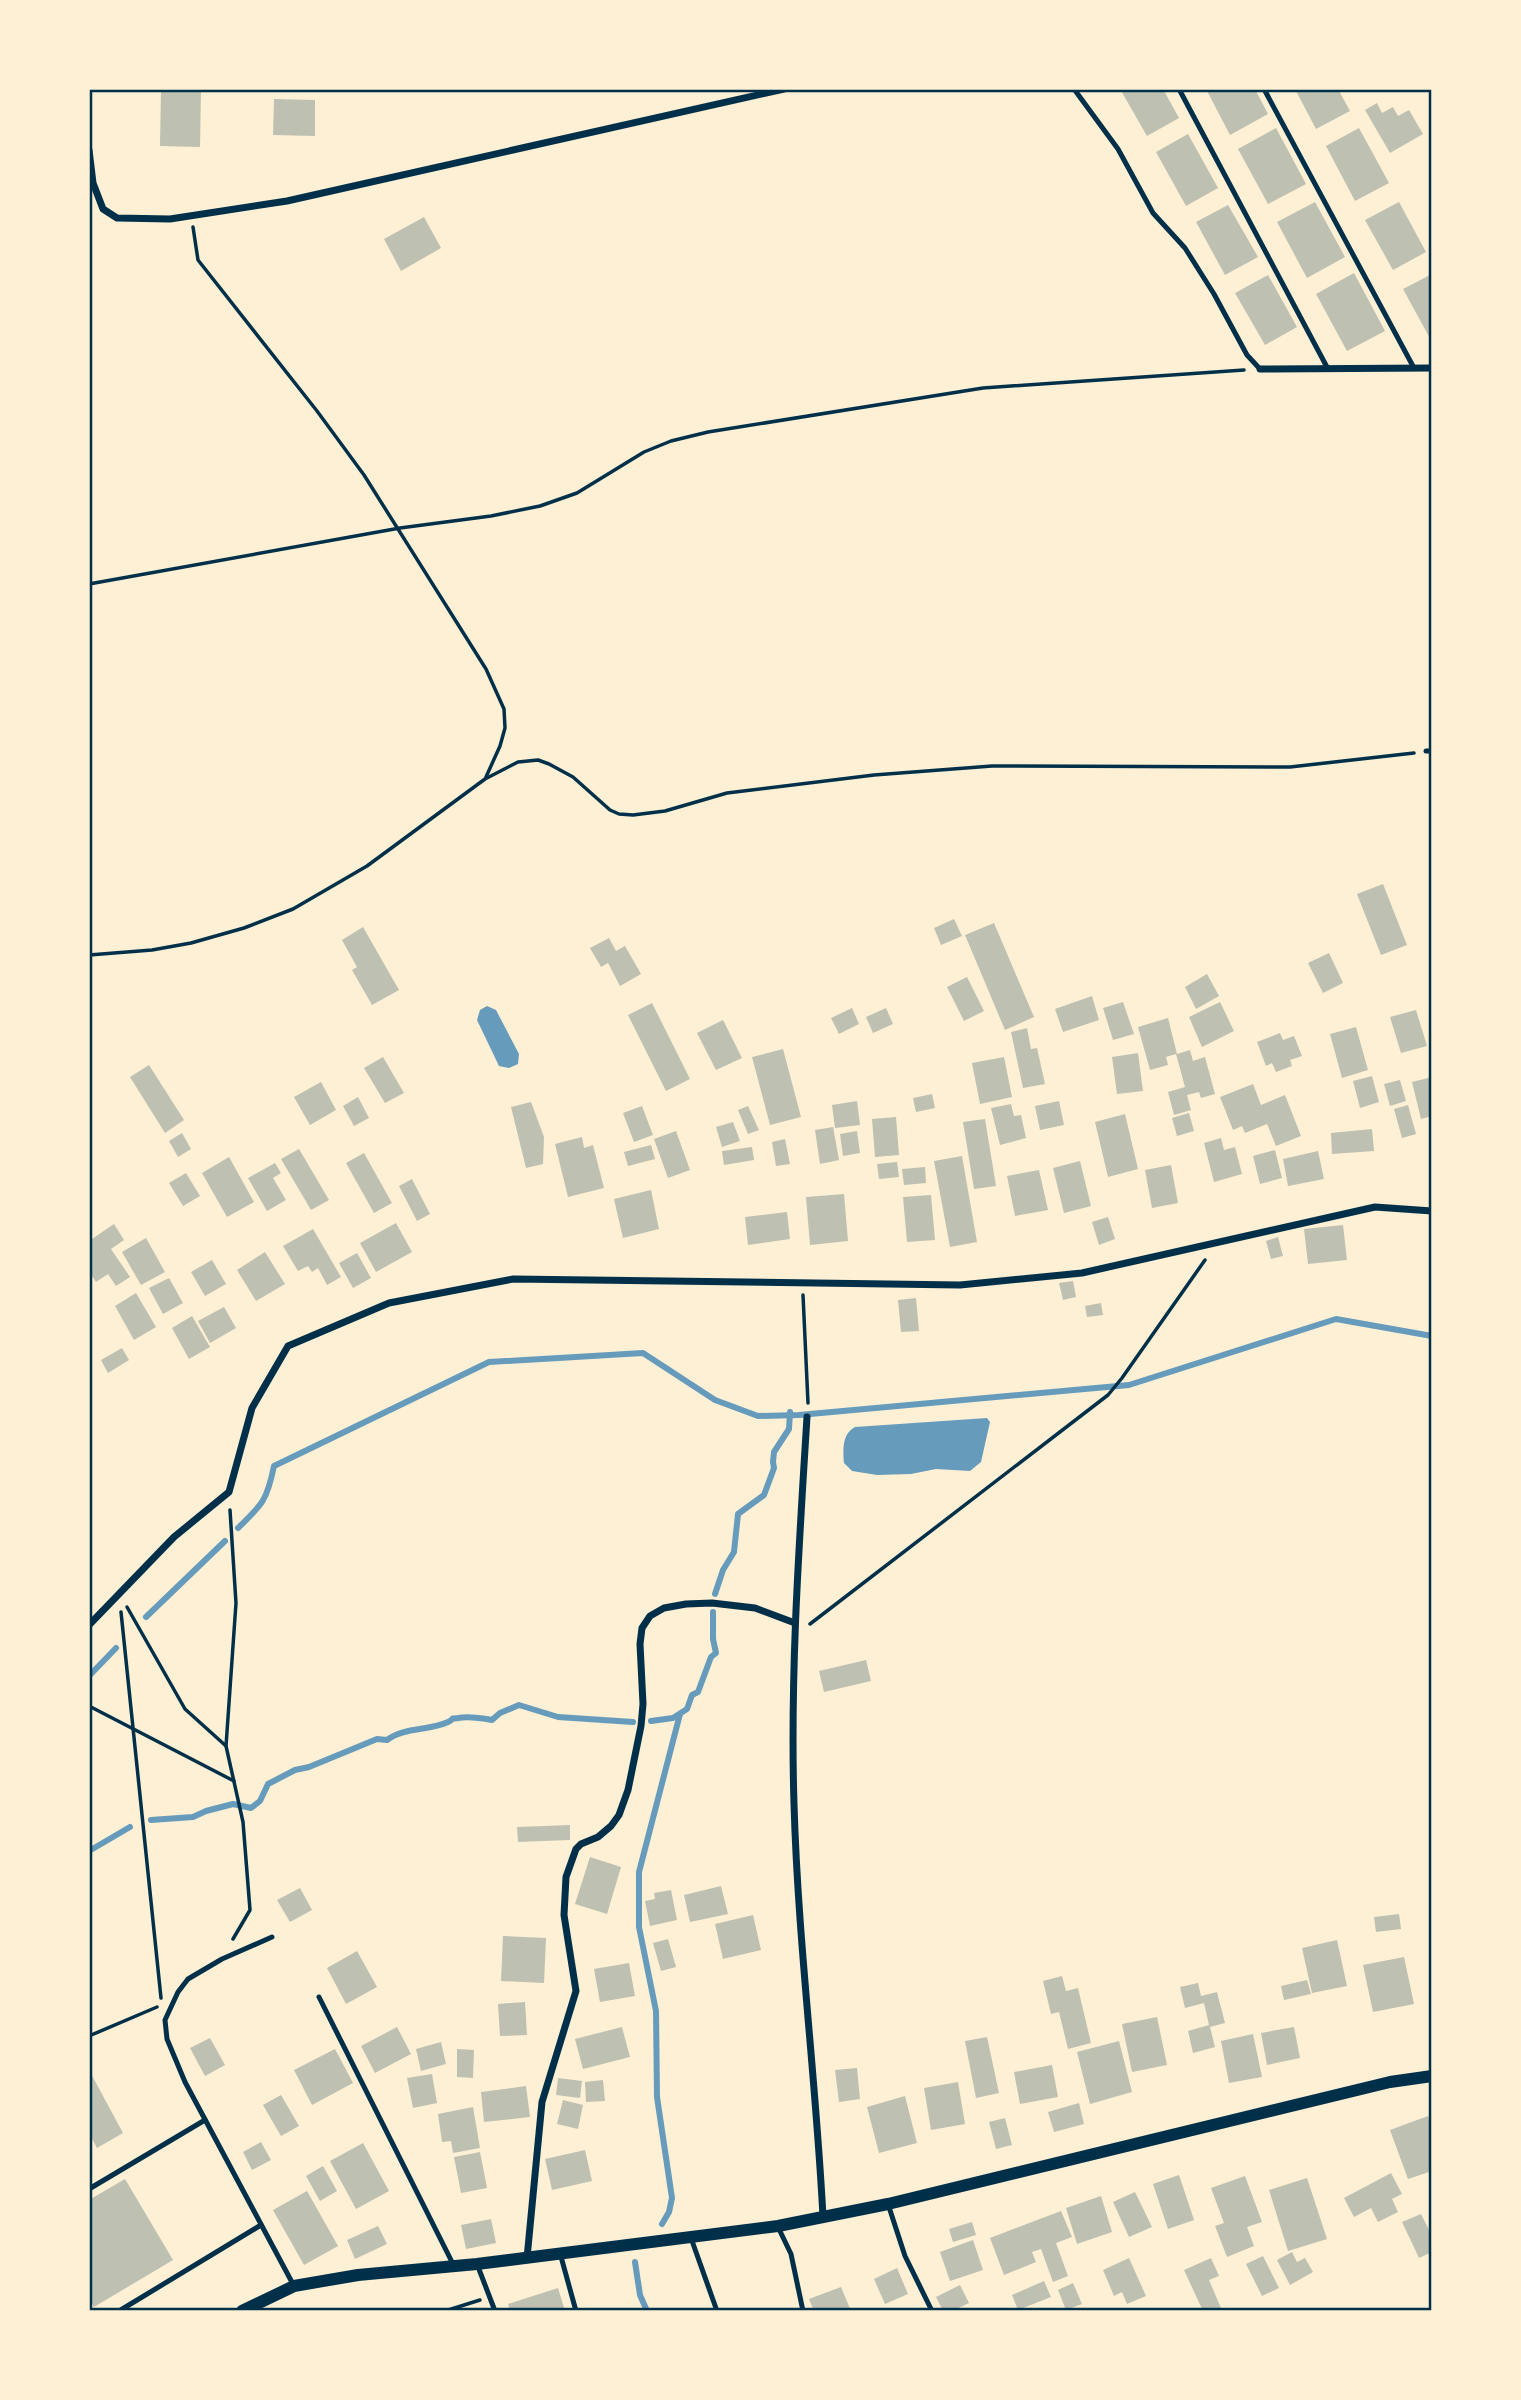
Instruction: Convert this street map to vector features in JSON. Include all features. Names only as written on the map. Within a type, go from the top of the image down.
[{"type":"street","points":[[89,150],[97,198],[103,209],[117,218],[170,219],[287,201],[784,89]]},
{"type":"street","points":[[1260,369],[1432,368]]},
{"type":"street","points":[[89,1625],[174,1537],[229,1492],[252,1408],[288,1346],[389,1303],[513,1279],[960,1285],[1082,1273],[1374,1206],[1432,1211]]},
{"type":"street","points":[[807,1417],[795,1623],[794,1801],[799,1928],[823,2217]]},
{"type":"street","points":[[527,2258],[542,2102],[576,1991],[564,1915],[566,1877],[576,1849],[611,1826],[619,1815],[628,1790],[643,1703],[640,1644],[642,1628],[650,1616],[664,1608],[686,1604],[755,1608],[795,1623]]},
{"type":"street","points":[[242,2311],[294,2286],[358,2274],[477,2264],[778,2227],[888,2204],[1390,2082],[1432,2076]]},
{"type":"lane","points":[[1074,89],[1118,149],[1153,213],[1185,248],[1247,355],[1260,369]]},
{"type":"lane","points":[[1179,89],[1328,369]]},
{"type":"lane","points":[[1264,89],[1414,368]]},
{"type":"lane","points":[[272,1937],[222,1959],[188,1979],[178,1992],[165,2020],[166,2039],[185,2082],[294,2286]]},
{"type":"lane","points":[[319,1997],[454,2266]]},
{"type":"lane","points":[[89,2189],[205,2120]]},
{"type":"lane","points":[[888,2204],[905,2256],[932,2311]]},
{"type":"lane","points":[[119,2311],[261,2225]]},
{"type":"lane","points":[[778,2227],[791,2254],[803,2311]]},
{"type":"lane","points":[[691,2238],[717,2311]]},
{"type":"lane","points":[[560,2253],[576,2311]]},
{"type":"lane","points":[[477,2264],[492,2297],[495,2311]]},
{"type":"path","points":[[193,216],[193,237],[198,260],[364,475],[400,528],[486,669],[504,709],[505,727],[500,746],[485,779]]},
{"type":"path","points":[[89,584],[400,528],[491,516],[540,506],[577,493],[645,452],[671,441],[708,432],[983,388],[1260,369]]},
{"type":"path","points":[[89,955],[152,950],[191,943],[244,928],[293,909],[367,866],[485,779],[518,762],[538,760],[573,777],[610,810],[633,815],[665,811],[727,793],[874,775],[992,766],[1290,766],[1429,751]]},
{"type":"path","points":[[795,1636],[1108,1395],[1217,1242]]},
{"type":"path","points":[[803,1282],[808,1392]]},
{"type":"path","points":[[222,1959],[250,1910],[243,1822],[226,1746],[236,1603],[229,1492]]},
{"type":"path","points":[[119,1593],[184,1709],[226,1746]]},
{"type":"path","points":[[119,1593],[161,2005],[165,2020]]},
{"type":"path","points":[[89,1706],[234,1781]]},
{"type":"path","points":[[89,2036],[161,2005],[178,1992]]},
{"type":"path","points":[[445,2311],[492,2297]]},
{"type":"water","points":[[487,1006],[496,1010],[519,1054],[518,1064],[509,1068],[499,1066],[477,1020],[480,1010]]},
{"type":"water","points":[[987,1418],[990,1422],[981,1462],[970,1471],[936,1469],[911,1474],[877,1475],[852,1471],[844,1463],[846,1438],[855,1427]]},
{"type":"building","points":[[161,89],[201,89],[200,147],[160,146]]},
{"type":"building","points":[[1120,89],[1163,89],[1179,118],[1147,136]]},
{"type":"building","points":[[1206,89],[1255,89],[1268,114],[1230,135]]},
{"type":"building","points":[[1295,89],[1338,89],[1350,111],[1316,129]]},
{"type":"building","points":[[274,99],[315,100],[315,136],[273,135]]},
{"type":"building","points":[[1377,103],[1382,113],[1393,107],[1398,116],[1409,110],[1423,134],[1390,153],[1365,110]]},
{"type":"building","points":[[1276,128],[1306,184],[1268,204],[1238,149]]},
{"type":"building","points":[[1359,128],[1389,183],[1355,201],[1326,146]]},
{"type":"building","points":[[1188,134],[1218,188],[1186,206],[1156,152]]},
{"type":"building","points":[[1315,202],[1345,257],[1307,278],[1277,222]]},
{"type":"building","points":[[1399,202],[1426,252],[1393,270],[1365,220]]},
{"type":"building","points":[[1228,205],[1258,257],[1225,275],[1196,222]]},
{"type":"building","points":[[424,217],[441,248],[401,271],[384,239]]},
{"type":"building","points":[[1354,273],[1385,331],[1347,351],[1316,294]]},
{"type":"building","points":[[1432,274],[1432,342],[1403,289]]},
{"type":"building","points":[[1268,275],[1297,327],[1265,345],[1235,293]]},
{"type":"building","points":[[1383,884],[1407,945],[1381,955],[1357,894]]},
{"type":"building","points":[[954,919],[962,936],[941,945],[934,928]]},
{"type":"building","points":[[994,923],[1034,1017],[1005,1030],[965,935]]},
{"type":"building","points":[[363,927],[399,990],[372,1005],[352,970],[357,967],[342,940]]},
{"type":"building","points":[[609,938],[616,951],[625,946],[641,974],[620,986],[608,963],[601,967],[590,948]]},
{"type":"building","points":[[1329,953],[1343,983],[1323,993],[1308,963]]},
{"type":"building","points":[[1207,974],[1219,996],[1196,1009],[1185,987]]},
{"type":"building","points":[[967,977],[984,1011],[964,1021],[947,987]]},
{"type":"building","points":[[1092,996],[1099,1020],[1063,1032],[1055,1009]]},
{"type":"building","points":[[1123,1002],[1134,1034],[1113,1040],[1103,1008]]},
{"type":"building","points":[[1220,1002],[1234,1031],[1202,1047],[1189,1017]]},
{"type":"building","points":[[652,1003],[690,1079],[666,1091],[628,1015]]},
{"type":"building","points":[[852,1008],[859,1024],[839,1034],[831,1018]]},
{"type":"building","points":[[886,1008],[893,1024],[873,1033],[866,1017]]},
{"type":"building","points":[[1416,1010],[1427,1046],[1401,1053],[1390,1017]]},
{"type":"building","points":[[1168,1018],[1177,1054],[1190,1050],[1193,1061],[1205,1057],[1215,1094],[1201,1098],[1199,1092],[1187,1095],[1191,1110],[1174,1115],[1168,1092],[1185,1087],[1176,1054],[1166,1057],[1168,1065],[1150,1070],[1138,1027]]},
{"type":"building","points":[[723,1020],[742,1058],[716,1070],[697,1033]]},
{"type":"building","points":[[1356,1027],[1368,1070],[1342,1078],[1330,1034]]},
{"type":"building","points":[[1027,1028],[1031,1049],[1037,1048],[1045,1084],[1023,1088],[1011,1032]]},
{"type":"building","points":[[1280,1033],[1283,1040],[1294,1036],[1302,1056],[1290,1060],[1292,1066],[1276,1072],[1272,1063],[1266,1066],[1257,1042]]},
{"type":"building","points":[[783,1049],[801,1117],[770,1125],[752,1057]]},
{"type":"building","points":[[1138,1053],[1143,1091],[1117,1094],[1112,1057]]},
{"type":"building","points":[[383,1057],[404,1093],[385,1103],[364,1068]]},
{"type":"building","points":[[1004,1057],[1012,1097],[980,1104],[972,1063]]},
{"type":"building","points":[[149,1065],[184,1120],[165,1133],[130,1077]]},
{"type":"building","points":[[1372,1076],[1379,1102],[1360,1108],[1353,1081]]},
{"type":"building","points":[[1432,1077],[1432,1116],[1421,1119],[1412,1082]]},
{"type":"building","points":[[1400,1080],[1406,1101],[1390,1106],[1384,1084]]},
{"type":"building","points":[[321,1082],[336,1110],[310,1125],[294,1097]]},
{"type":"building","points":[[1253,1084],[1261,1105],[1285,1095],[1301,1136],[1276,1146],[1267,1124],[1245,1133],[1242,1126],[1233,1130],[1220,1097]]},
{"type":"building","points":[[932,1094],[935,1108],[916,1112],[913,1098]]},
{"type":"building","points":[[358,1097],[369,1118],[354,1126],[343,1106]]},
{"type":"building","points":[[857,1101],[860,1125],[835,1128],[832,1105]]},
{"type":"building","points":[[1059,1101],[1064,1125],[1040,1130],[1035,1106]]},
{"type":"building","points":[[531,1102],[544,1137],[543,1164],[526,1168],[511,1107]]},
{"type":"building","points":[[1011,1104],[1014,1116],[1021,1115],[1026,1138],[1000,1145],[991,1108]]},
{"type":"building","points":[[1408,1105],[1416,1134],[1402,1138],[1394,1109]]},
{"type":"building","points":[[642,1106],[653,1135],[634,1142],[623,1113]]},
{"type":"building","points":[[748,1106],[759,1130],[748,1134],[738,1110]]},
{"type":"building","points":[[1189,1113],[1194,1131],[1177,1136],[1172,1118]]},
{"type":"building","points":[[1125,1114],[1138,1169],[1108,1177],[1095,1122]]},
{"type":"building","points":[[896,1117],[899,1155],[875,1157],[872,1119]]},
{"type":"building","points":[[985,1119],[996,1186],[974,1189],[963,1122]]},
{"type":"building","points":[[733,1122],[740,1141],[722,1147],[716,1127]]},
{"type":"building","points":[[833,1127],[839,1160],[820,1164],[815,1130]]},
{"type":"building","points":[[1372,1129],[1374,1151],[1332,1154],[1331,1133]]},
{"type":"building","points":[[676,1131],[690,1170],[668,1178],[654,1139]]},
{"type":"building","points":[[857,1131],[860,1153],[843,1156],[840,1134]]},
{"type":"building","points":[[182,1133],[191,1149],[178,1157],[169,1141]]},
{"type":"building","points":[[582,1137],[584,1148],[593,1145],[604,1188],[568,1197],[555,1144]]},
{"type":"building","points":[[1221,1138],[1224,1150],[1235,1147],[1242,1174],[1214,1182],[1204,1143]]},
{"type":"building","points":[[785,1139],[790,1164],[776,1166],[772,1142]]},
{"type":"building","points":[[651,1145],[655,1159],[628,1166],[624,1152]]},
{"type":"building","points":[[752,1147],[754,1160],[724,1165],[722,1151]]},
{"type":"building","points":[[299,1149],[329,1200],[311,1210],[281,1159]]},
{"type":"building","points":[[1275,1150],[1282,1178],[1260,1184],[1253,1156]]},
{"type":"building","points":[[1318,1151],[1324,1179],[1288,1186],[1283,1159]]},
{"type":"building","points":[[364,1153],[392,1203],[374,1213],[346,1163]]},
{"type":"building","points":[[962,1156],[977,1242],[950,1247],[934,1161]]},
{"type":"building","points":[[229,1157],[254,1202],[227,1217],[202,1173]]},
{"type":"building","points":[[1080,1161],[1091,1206],[1064,1213],[1053,1168]]},
{"type":"building","points":[[897,1162],[899,1177],[879,1179],[877,1164]]},
{"type":"building","points":[[275,1163],[281,1173],[273,1178],[286,1200],[267,1211],[248,1178]]},
{"type":"building","points":[[1171,1165],[1178,1203],[1152,1208],[1145,1170]]},
{"type":"building","points":[[925,1167],[926,1183],[904,1185],[902,1169]]},
{"type":"building","points":[[1039,1170],[1048,1210],[1015,1216],[1007,1176]]},
{"type":"building","points":[[186,1173],[200,1196],[183,1206],[169,1183]]},
{"type":"building","points":[[412,1179],[430,1214],[417,1221],[399,1186]]},
{"type":"building","points":[[651,1190],[659,1229],[623,1238],[614,1199]]},
{"type":"building","points":[[844,1194],[848,1241],[810,1245],[806,1197]]},
{"type":"building","points":[[931,1195],[935,1240],[907,1242],[903,1197]]},
{"type":"building","points":[[787,1212],[790,1239],[748,1245],[745,1217]]},
{"type":"building","points":[[1108,1217],[1115,1239],[1099,1245],[1092,1222]]},
{"type":"building","points":[[396,1223],[412,1252],[376,1272],[360,1243]]},
{"type":"building","points":[[114,1224],[124,1240],[111,1249],[130,1277],[116,1286],[108,1274],[96,1282],[89,1271],[89,1241]]},
{"type":"building","points":[[1343,1225],[1347,1260],[1308,1264],[1304,1229]]},
{"type":"building","points":[[313,1229],[341,1277],[327,1285],[318,1268],[312,1272],[308,1266],[298,1271],[283,1246]]},
{"type":"building","points":[[1278,1237],[1283,1256],[1271,1259],[1266,1241]]},
{"type":"building","points":[[146,1238],[165,1272],[141,1285],[122,1252]]},
{"type":"building","points":[[265,1252],[285,1284],[256,1301],[237,1270]]},
{"type":"building","points":[[357,1253],[371,1278],[353,1288],[339,1263]]},
{"type":"building","points":[[212,1260],[226,1284],[205,1296],[191,1272]]},
{"type":"building","points":[[169,1278],[183,1303],[163,1314],[149,1288]]},
{"type":"building","points":[[1073,1281],[1076,1297],[1063,1300],[1059,1283]]},
{"type":"building","points":[[136,1293],[156,1327],[134,1340],[115,1306]]},
{"type":"building","points":[[916,1298],[919,1331],[901,1332],[898,1300]]},
{"type":"building","points":[[1101,1303],[1103,1315],[1087,1317],[1085,1306]]},
{"type":"building","points":[[224,1307],[236,1328],[210,1343],[198,1321]]},
{"type":"building","points":[[192,1316],[210,1347],[189,1359],[172,1328]]},
{"type":"building","points":[[122,1348],[129,1360],[108,1373],[101,1360]]},
{"type":"building","points":[[866,1660],[871,1681],[824,1692],[819,1671]]},
{"type":"building","points":[[570,1825],[570,1840],[518,1842],[517,1827]]},
{"type":"building","points":[[590,1857],[621,1867],[607,1914],[575,1904]]},
{"type":"building","points":[[721,1886],[728,1914],[690,1922],[684,1895]]},
{"type":"building","points":[[300,1888],[312,1910],[290,1922],[277,1900]]},
{"type":"building","points":[[671,1890],[677,1920],[650,1926],[645,1901],[655,1899],[654,1893]]},
{"type":"building","points":[[1399,1914],[1401,1929],[1376,1932],[1374,1917]]},
{"type":"building","points":[[753,1915],[761,1950],[723,1959],[715,1924]]},
{"type":"building","points":[[503,1936],[546,1938],[544,1983],[501,1981]]},
{"type":"building","points":[[668,1939],[676,1967],[661,1971],[653,1943]]},
{"type":"building","points":[[1337,1940],[1347,1986],[1312,1993],[1302,1948]]},
{"type":"building","points":[[357,1951],[377,1987],[346,2004],[327,1968]]},
{"type":"building","points":[[1404,1957],[1414,2004],[1373,2012],[1363,1965]]},
{"type":"building","points":[[629,1963],[635,1996],[600,2002],[594,1969]]},
{"type":"building","points":[[1062,1976],[1066,1991],[1078,1988],[1091,2043],[1068,2049],[1059,2012],[1051,2014],[1043,1981]]},
{"type":"building","points":[[1307,1980],[1311,1994],[1284,2000],[1281,1986]]},
{"type":"building","points":[[1198,1983],[1201,1996],[1217,1992],[1225,2023],[1210,2027],[1215,2047],[1193,2053],[1188,2031],[1209,2025],[1204,2003],[1185,2008],[1180,1987]]},
{"type":"building","points":[[525,2002],[527,2035],[500,2036],[498,2004]]},
{"type":"building","points":[[1157,2017],[1167,2065],[1132,2072],[1122,2024]]},
{"type":"building","points":[[397,2027],[411,2054],[375,2073],[361,2046]]},
{"type":"building","points":[[622,2027],[630,2057],[583,2069],[575,2039]]},
{"type":"building","points":[[1294,2027],[1300,2058],[1267,2065],[1261,2033]]},
{"type":"building","points":[[1253,2034],[1262,2077],[1229,2083],[1221,2041]]},
{"type":"building","points":[[987,2037],[999,2093],[976,2098],[965,2041]]},
{"type":"building","points":[[210,2038],[225,2065],[205,2076],[190,2048]]},
{"type":"building","points":[[1119,2041],[1132,2092],[1090,2104],[1077,2052]]},
{"type":"building","points":[[441,2042],[446,2064],[421,2071],[416,2049]]},
{"type":"building","points":[[335,2049],[353,2083],[312,2105],[294,2070]]},
{"type":"building","points":[[457,2049],[474,2050],[473,2078],[457,2077]]},
{"type":"building","points":[[1052,2065],[1058,2097],[1020,2104],[1014,2072]]},
{"type":"building","points":[[857,2068],[860,2099],[839,2102],[835,2070]]},
{"type":"building","points":[[89,2070],[123,2133],[97,2148],[89,2133]]},
{"type":"building","points":[[432,2074],[437,2103],[413,2108],[407,2078]]},
{"type":"building","points":[[558,2078],[582,2081],[580,2098],[556,2095]]},
{"type":"building","points":[[603,2080],[605,2101],[586,2102],[585,2082]]},
{"type":"building","points":[[958,2082],[965,2124],[931,2130],[924,2088]]},
{"type":"building","points":[[526,2086],[530,2117],[484,2122],[481,2092]]},
{"type":"building","points":[[281,2095],[299,2126],[281,2136],[263,2105]]},
{"type":"building","points":[[905,2096],[917,2143],[879,2153],[867,2107]]},
{"type":"building","points":[[563,2100],[583,2105],[578,2129],[557,2124]]},
{"type":"building","points":[[1079,2103],[1084,2124],[1054,2132],[1048,2112]]},
{"type":"building","points":[[473,2107],[480,2148],[453,2153],[451,2141],[442,2142],[438,2114]]},
{"type":"building","points":[[1428,2116],[1432,2128],[1432,2171],[1408,2179],[1390,2130]]},
{"type":"building","points":[[1005,2118],[1012,2145],[996,2149],[989,2122]]},
{"type":"building","points":[[261,2142],[271,2160],[252,2170],[243,2152]]},
{"type":"building","points":[[363,2143],[389,2191],[356,2209],[330,2161]]},
{"type":"building","points":[[585,2150],[592,2181],[552,2190],[545,2159]]},
{"type":"building","points":[[480,2152],[487,2188],[461,2193],[454,2157]]},
{"type":"building","points":[[323,2166],[337,2191],[320,2201],[306,2176]]},
{"type":"building","points":[[1391,2173],[1402,2194],[1392,2199],[1398,2212],[1378,2222],[1371,2208],[1354,2217],[1344,2198]]},
{"type":"building","points":[[1179,2175],[1194,2220],[1168,2229],[1153,2184]]},
{"type":"building","points":[[1245,2176],[1262,2222],[1247,2227],[1254,2246],[1227,2257],[1215,2226],[1224,2223],[1211,2188]]},
{"type":"building","points":[[1307,2178],[1327,2239],[1288,2251],[1269,2190]]},
{"type":"building","points":[[125,2179],[173,2260],[94,2307],[89,2298],[89,2200]]},
{"type":"building","points":[[307,2191],[338,2246],[304,2265],[273,2210]]},
{"type":"building","points":[[1135,2192],[1152,2227],[1129,2237],[1113,2202]]},
{"type":"building","points":[[1101,2196],[1112,2232],[1077,2244],[1066,2208]]},
{"type":"building","points":[[1061,2211],[1072,2237],[1056,2243],[1068,2276],[1053,2282],[1041,2249],[1032,2252],[1036,2262],[1004,2275],[990,2238]]},
{"type":"building","points":[[1421,2214],[1432,2236],[1432,2252],[1419,2258],[1402,2222]]},
{"type":"building","points":[[491,2219],[496,2243],[466,2249],[461,2225]]},
{"type":"building","points":[[972,2222],[976,2235],[953,2242],[949,2229]]},
{"type":"building","points":[[378,2226],[387,2244],[355,2259],[347,2240]]},
{"type":"building","points":[[973,2240],[983,2270],[950,2281],[940,2252]]},
{"type":"building","points":[[1292,2252],[1297,2262],[1305,2258],[1313,2272],[1290,2285],[1277,2260]]},
{"type":"building","points":[[1263,2256],[1279,2288],[1262,2296],[1246,2264]]},
{"type":"building","points":[[1129,2258],[1146,2296],[1127,2304],[1122,2292],[1114,2296],[1103,2270]]},
{"type":"building","points":[[1211,2258],[1219,2276],[1209,2280],[1221,2308],[1203,2311],[1184,2270]]},
{"type":"building","points":[[897,2268],[908,2294],[885,2304],[874,2279]]},
{"type":"building","points":[[1044,2281],[1051,2297],[1018,2310],[1012,2295]]},
{"type":"building","points":[[1073,2283],[1082,2304],[1066,2310],[1058,2290]]},
{"type":"building","points":[[960,2285],[969,2303],[952,2311],[943,2311],[936,2297]]},
{"type":"building","points":[[841,2287],[851,2311],[814,2311],[809,2299]]},
{"type":"building","points":[[558,2288],[565,2311],[510,2311],[508,2304]]},
{"type":"waterway","points":[[238,1528],[263,1501],[274,1466],[489,1362],[643,1353],[715,1400],[758,1416],[799,1415],[1129,1385],[1336,1319],[1432,1336]]},
{"type":"waterway","points":[[715,1594],[723,1570],[734,1552],[738,1514],[764,1495],[774,1468],[774,1452],[789,1429],[790,1412]]},
{"type":"waterway","points":[[146,1617],[225,1541]]},
{"type":"waterway","points":[[651,1721],[673,1718],[687,1709],[692,1695],[698,1692],[711,1657],[716,1653],[713,1612]]},
{"type":"waterway","points":[[89,1676],[116,1648]]},
{"type":"waterway","points":[[151,1820],[193,1817],[233,1804],[251,1808],[260,1801],[268,1784],[295,1770],[309,1767],[377,1739],[387,1740],[401,1733],[441,1725],[453,1718],[492,1720],[500,1713],[519,1705],[558,1717],[633,1722]]},
{"type":"waterway","points":[[662,2224],[669,2212],[672,2198],[657,2097],[656,2011],[639,1927],[639,1872],[680,1714]]},
{"type":"waterway","points":[[89,1851],[130,1827]]},
{"type":"waterway","points":[[635,2262],[640,2295],[647,2311]]}]
